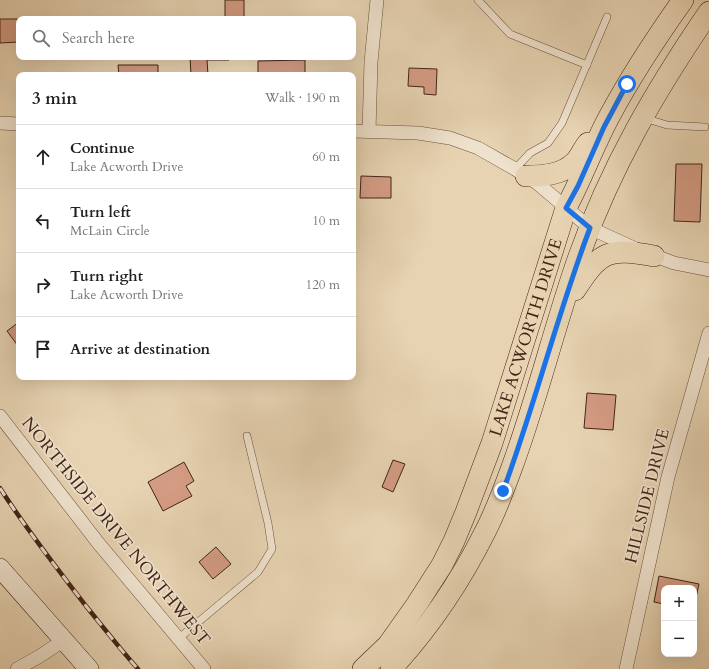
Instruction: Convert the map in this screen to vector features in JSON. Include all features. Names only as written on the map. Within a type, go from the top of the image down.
[{"type":"main road","name":"LAKE ACWORTH DRIVE","points":[[363,669],[388,645],[442,565],[454,541],[492,443],[566,208],[578,186],[609,116],[652,44],[683,0]]},
{"type":"main road","name":"LAKE ACWORTH DRIVE","points":[[391,669],[410,649],[437,614],[460,579],[486,531],[503,491],[520,444],[578,259],[601,198],[626,145],[642,117],[675,61],[709,12]]},
{"type":"main road","points":[[521,172],[540,176],[566,169],[576,161],[609,116]]},
{"type":"main road","points":[[561,312],[592,265],[602,257],[614,252],[624,251],[654,256]]},
{"type":"main road","points":[[0,568],[89,669]]},
{"type":"street","points":[[369,131],[371,62],[377,0]]},
{"type":"street","points":[[0,123],[16,124]]},
{"type":"street","points":[[356,131],[418,133],[450,138],[478,148],[521,172],[551,194],[590,228],[654,256],[674,263],[709,270]]},
{"type":"street","name":"HILLSIDE DRIVE","points":[[626,669],[668,477],[709,333]]},
{"type":"street","name":"NORTHSIDE DRIVE NORTHWEST","points":[[0,416],[99,544],[204,669]]},
{"type":"street","points":[[17,669],[64,640]]},
{"type":"lane","points":[[478,0],[510,34],[587,65]]},
{"type":"lane","points":[[521,172],[530,153],[548,143],[562,123],[607,17]]},
{"type":"lane","points":[[642,117],[667,125],[705,127]]},
{"type":"lane","points":[[178,638],[258,572],[272,548],[268,523],[247,436]]},
{"type":"building","points":[[225,0],[244,0],[244,16],[225,16]]},
{"type":"building","points":[[0,19],[16,19],[16,42],[0,43]]},
{"type":"building","points":[[190,60],[207,60],[208,72],[191,72]]},
{"type":"building","points":[[305,60],[305,72],[258,72],[258,61]]},
{"type":"building","points":[[118,65],[158,65],[158,72],[119,72]]},
{"type":"building","points":[[409,68],[437,69],[436,95],[424,94],[424,87],[408,86]]},
{"type":"building","points":[[676,164],[702,164],[700,222],[674,221]]},
{"type":"building","points":[[361,176],[391,177],[391,198],[360,198]]},
{"type":"building","points":[[16,324],[16,343],[7,331]]},
{"type":"building","points":[[587,393],[616,395],[613,430],[584,428]]},
{"type":"building","points":[[393,460],[405,464],[393,492],[382,487]]},
{"type":"building","points":[[184,462],[194,481],[186,486],[192,496],[163,511],[148,482]]},
{"type":"building","points":[[216,547],[231,564],[213,579],[199,562]]},
{"type":"building","points":[[659,576],[699,584],[697,593],[697,585],[661,585],[661,603],[654,602]]},
{"type":"railway","points":[[0,488],[52,562],[138,669]]},
{"type":"route","points":[[503,491],[520,444],[578,259],[590,228],[566,208],[578,186],[609,116],[627,84]]}]
